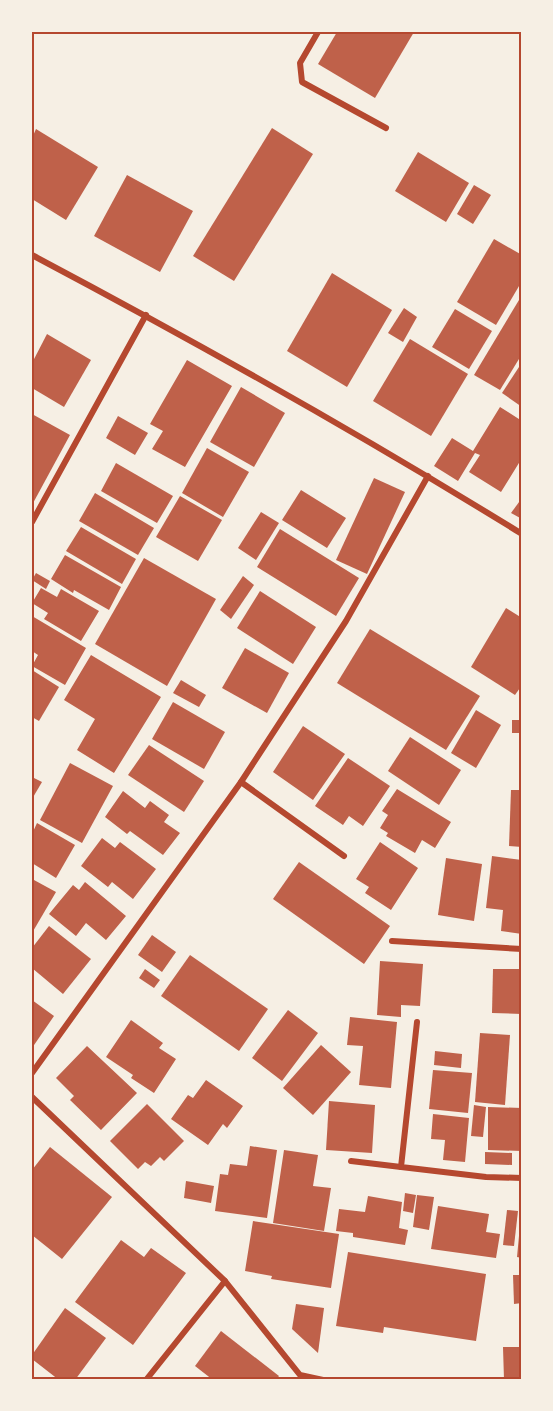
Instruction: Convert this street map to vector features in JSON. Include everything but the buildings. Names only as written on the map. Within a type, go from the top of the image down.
[{"type":"street","points":[[318,32],[300,63],[302,82],[386,128]]},
{"type":"street","points":[[32,255],[146,315],[428,476],[522,534]]},
{"type":"street","points":[[32,522],[146,315]]},
{"type":"street","points":[[32,1073],[241,782],[346,621],[428,476]]},
{"type":"street","points":[[241,782],[344,856]]},
{"type":"street","points":[[392,941],[522,949]]},
{"type":"street","points":[[401,1167],[417,1022]]},
{"type":"street","points":[[32,1097],[225,1281],[300,1375],[323,1380]]},
{"type":"street","points":[[351,1161],[486,1177],[522,1178]]},
{"type":"street","points":[[146,1380],[225,1281]]}]
